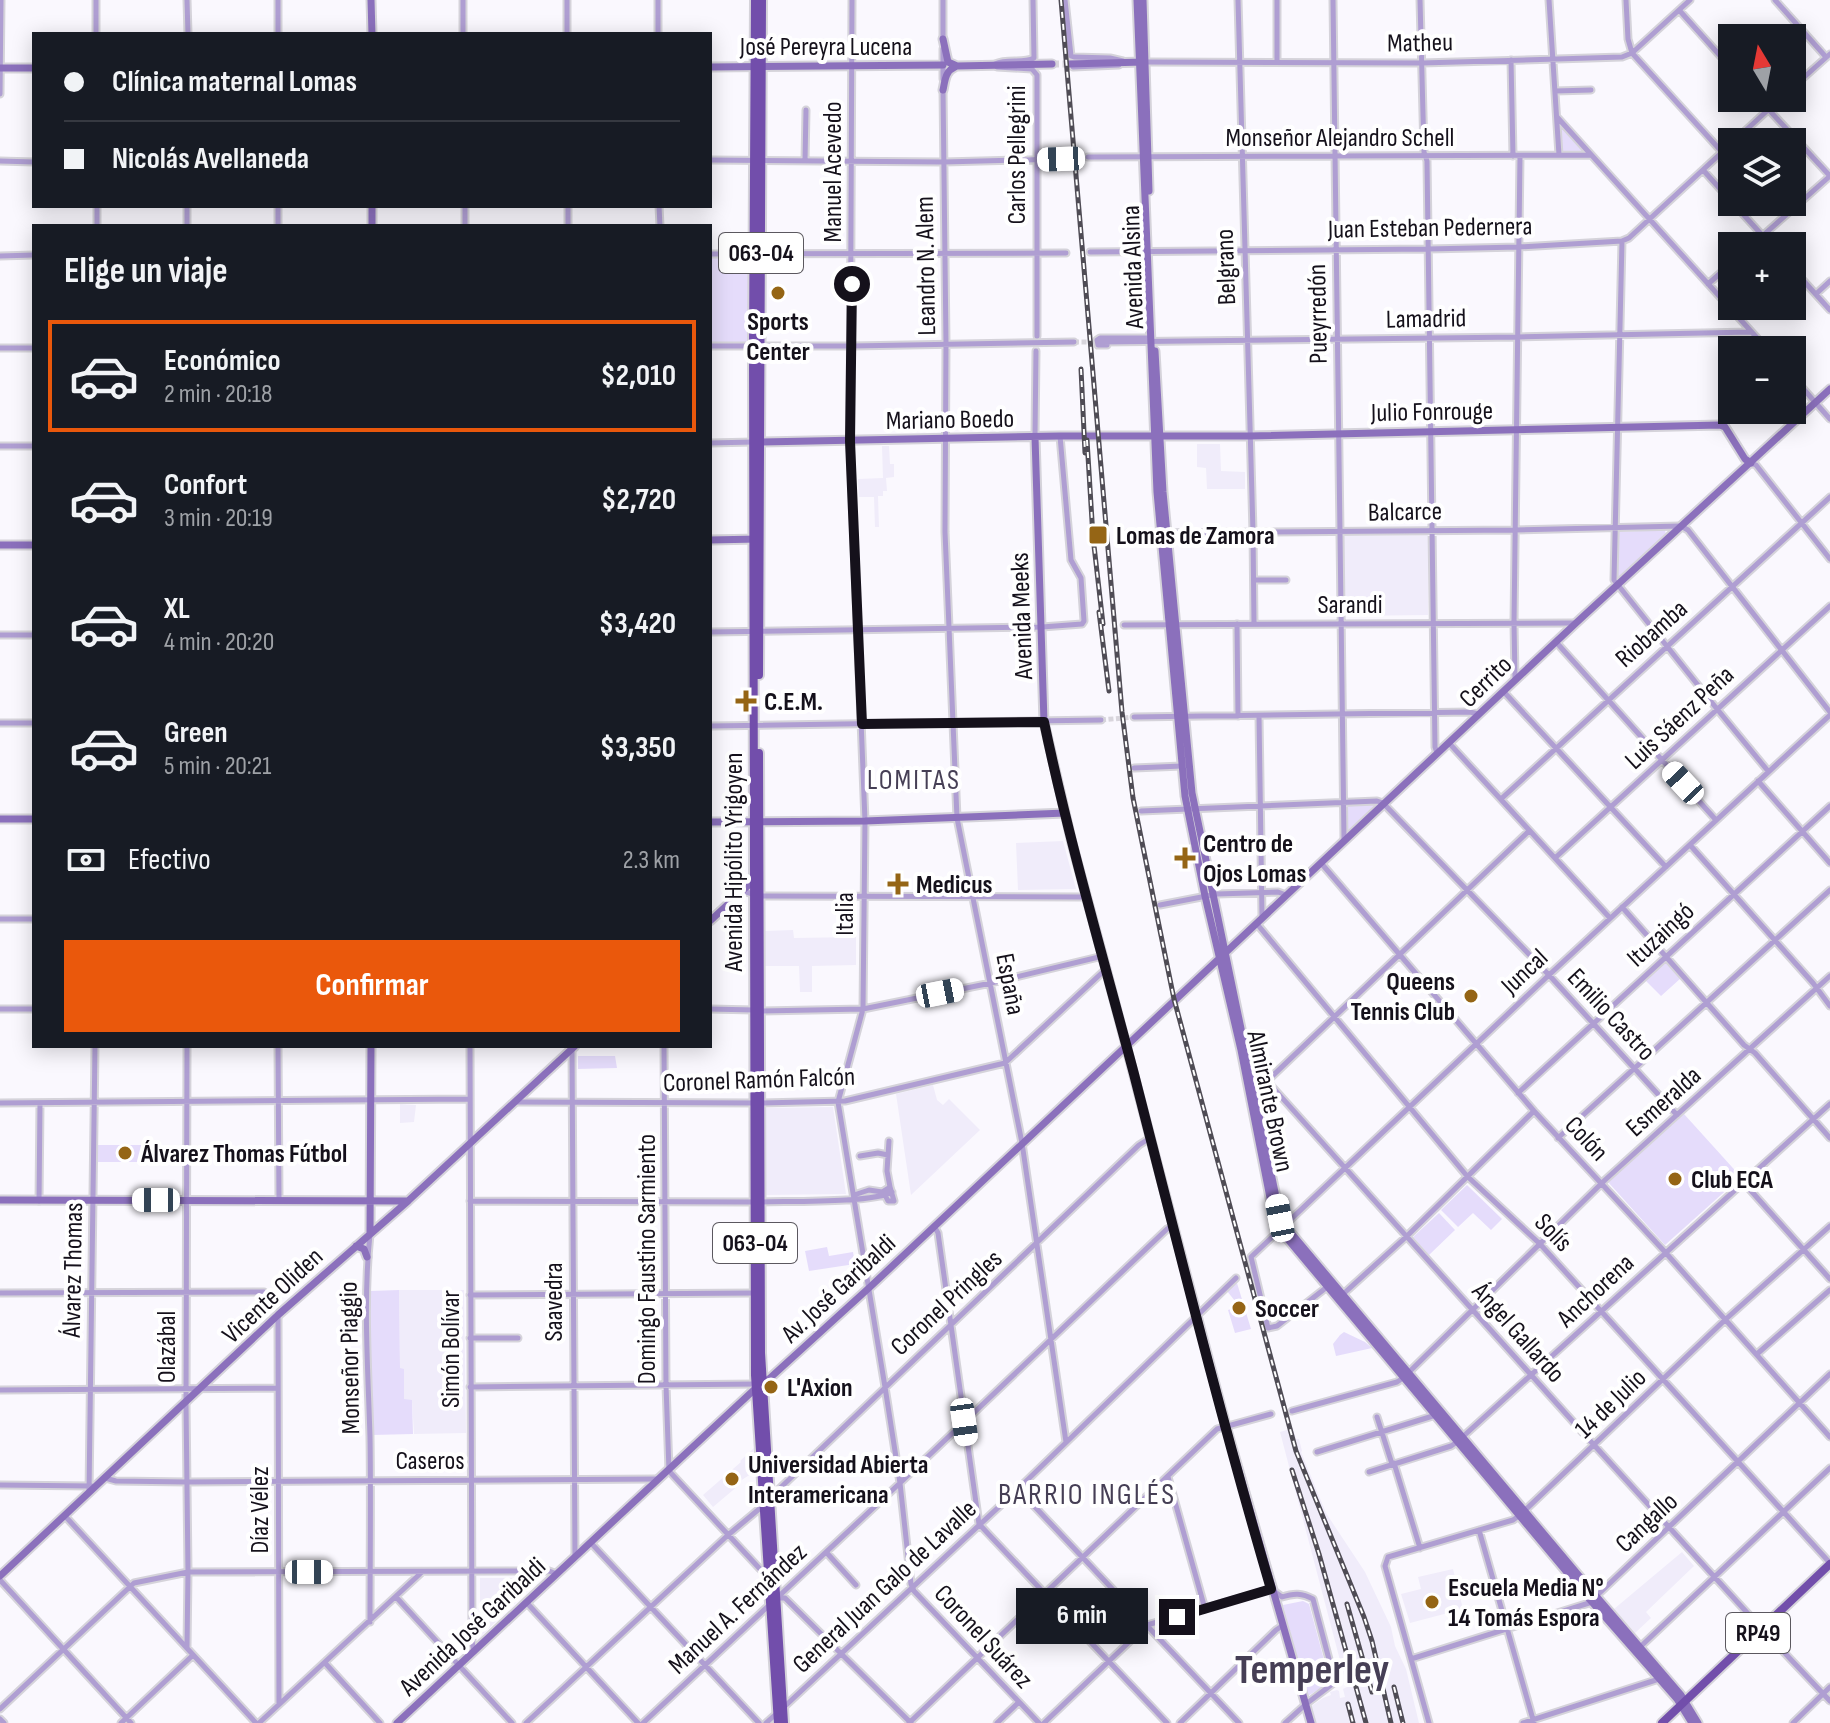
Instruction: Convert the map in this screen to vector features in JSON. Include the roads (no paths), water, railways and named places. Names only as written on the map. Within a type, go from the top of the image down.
[{"type":"main road","name":"Avenida Hipólito Yrigoyen","points":[[755,0],[758,66],[758,1385],[770,1494],[771,1573]]},
{"type":"main road","name":"Avenida Hipólito Yrigoyen","points":[[758,66],[762,0]]},
{"type":"main road","name":"Avenida Hipólito Yrigoyen","points":[[758,1202],[755,1293],[758,1385],[780,1710],[778,1723]]},
{"type":"main road","name":"RP49","points":[[1662,1723],[1830,1563]]},
{"type":"main road","name":"Avenida Hipólito Yrigoyen","points":[[780,1710],[784,1723]]},
{"type":"street","points":[[0,94],[1,0]]},
{"type":"street","points":[[96,0],[96,32]]},
{"type":"street","points":[[187,0],[188,32]]},
{"type":"street","points":[[278,0],[278,32]]},
{"type":"street","points":[[371,0],[372,32]]},
{"type":"street","points":[[463,0],[463,32]]},
{"type":"street","points":[[567,0],[567,32]]},
{"type":"street","points":[[658,0],[658,32]]},
{"type":"street","name":"Manuel Acevedo","points":[[852,0],[850,441],[855,535]]},
{"type":"street","name":"Leandro N. Alem","points":[[943,0],[945,532]]},
{"type":"street","name":"Carlos Pellegrini","points":[[992,65],[1001,61],[1029,61],[1034,58],[1033,0]]},
{"type":"street","points":[[1065,0],[1072,63]]},
{"type":"street","name":"Avenida Alsina","points":[[1140,0],[1141,65]]},
{"type":"street","name":"Avenida Alsina","points":[[1140,0],[1151,342],[1163,533]]},
{"type":"street","name":"Belgrano","points":[[1238,0],[1254,624]]},
{"type":"street","points":[[1277,0],[1277,62]]},
{"type":"street","name":"Pueyrredón","points":[[1333,0],[1344,839]]},
{"type":"street","points":[[1420,0],[1424,152],[1427,161],[1435,747],[1438,754]]},
{"type":"street","points":[[1549,0],[1559,155]]},
{"type":"street","points":[[1626,0],[1632,53],[1718,148]]},
{"type":"street","points":[[1632,53],[1690,0]]},
{"type":"street","points":[[1775,0],[1828,55],[1806,75]]},
{"type":"street","points":[[1683,5],[1718,51]]},
{"type":"street","name":"José Pereyra Lucena","points":[[943,39],[947,60],[957,66]]},
{"type":"street","points":[[1129,62],[1139,52]]},
{"type":"street","name":"Matheu","points":[[1072,63],[1422,63],[1622,57],[1632,53]]},
{"type":"street","points":[[1511,60],[1519,247],[1515,680]]},
{"type":"street","points":[[957,66],[1052,64]]},
{"type":"street","name":"José Pereyra Lucena","points":[[712,67],[943,65]]},
{"type":"street","name":"Carlos Pellegrini","points":[[992,65],[1001,69],[1032,69],[1036,72],[1037,336]]},
{"type":"street","name":"José Pereyra Lucena","points":[[943,90],[947,73],[957,66]]},
{"type":"street","points":[[0,68],[32,68]]},
{"type":"street","points":[[1555,91],[1591,90]]},
{"type":"street","points":[[805,161],[806,110]]},
{"type":"street","points":[[1749,128],[1767,112]]},
{"type":"street","points":[[1767,232],[1830,176],[1771,112]]},
{"type":"street","points":[[1557,117],[1755,336]]},
{"type":"street","name":"Monseñor Alejandro Schell","points":[[1088,157],[1591,155]]},
{"type":"street","points":[[1718,156],[1629,238],[1622,241],[1614,580],[1768,771]]},
{"type":"street","points":[[712,160],[944,162],[1061,159]]},
{"type":"street","points":[[0,161],[32,162]]},
{"type":"street","points":[[1703,170],[1718,187]]},
{"type":"street","points":[[1744,216],[1758,232]]},
{"type":"street","name":"Juan Esteban Pedernera","points":[[1090,252],[1428,249],[1622,241]]},
{"type":"street","points":[[712,254],[1066,253]]},
{"type":"street","points":[[0,256],[32,255]]},
{"type":"street","points":[[1708,284],[1718,275]]},
{"type":"street","points":[[1816,294],[1830,281]]},
{"type":"street","points":[[1806,283],[1830,310]]},
{"type":"street","name":"Lamadrid","points":[[1102,342],[1751,332]]},
{"type":"street","points":[[1030,342],[1037,336],[1044,339],[1075,339],[1078,343],[1042,344],[1036,351]]},
{"type":"street","name":"Lamadrid","points":[[1100,338],[1151,342],[1100,345],[1097,340],[1100,338]]},
{"type":"street","points":[[1030,342],[1036,351],[1035,437]]},
{"type":"street","points":[[712,346],[1074,342]]},
{"type":"street","points":[[0,348],[32,348]]},
{"type":"street","name":"Cerrito","points":[[1126,1046],[1344,839],[1830,389]]},
{"type":"street","points":[[1806,391],[1830,419]]},
{"type":"street","name":"Julio Fonrouge","points":[[1095,436],[1250,436],[1723,425],[1745,459],[1751,463]]},
{"type":"street","points":[[712,632],[1082,624],[1081,578],[1071,563],[1060,436]]},
{"type":"street","name":"Mariano Boedo","points":[[712,443],[1095,436]]},
{"type":"street","name":"Avenida Meeks","points":[[1035,437],[1044,722],[1086,897],[1226,1426],[1311,1723]]},
{"type":"street","points":[[0,446],[32,446]]},
{"type":"street","points":[[1751,463],[1756,465],[1830,559]]},
{"type":"street","name":"Riobamba","points":[[1501,799],[1830,497]]},
{"type":"street","points":[[1681,526],[1688,530],[1782,649],[1829,717]]},
{"type":"street","name":"Balcarce","points":[[1128,533],[1681,526]]},
{"type":"street","name":"España","points":[[945,532],[957,818],[1022,1143],[1066,1442]]},
{"type":"street","name":"Almirante Brown","points":[[1163,533],[1190,808]]},
{"type":"street","name":"Italia","points":[[855,535],[865,821],[863,1009],[838,1102],[870,1287]]},
{"type":"street","points":[[712,540],[757,538]]},
{"type":"street","points":[[0,545],[32,545]]},
{"type":"street","points":[[1254,580],[1286,580]]},
{"type":"street","name":"Luis Sáenz Peña","points":[[1555,858],[1830,606]]},
{"type":"street","name":"Sarandi","points":[[1124,625],[1576,623]]},
{"type":"street","points":[[1237,624],[1238,716]]},
{"type":"street","points":[[0,635],[32,635]]},
{"type":"street","points":[[1556,642],[1716,820]]},
{"type":"street","points":[[1504,692],[1666,867]]},
{"type":"street","points":[[1134,717],[1470,712],[1479,715]]},
{"type":"street","name":"Almirante Brown","points":[[1181,716],[1182,766],[1190,808],[1282,1228],[1327,1287],[1340,1297]]},
{"type":"street","points":[[1259,716],[1262,893],[1259,920]]},
{"type":"street","name":"Juncal","points":[[1327,1287],[1270,1329],[1250,1260],[1475,1044],[1829,717]]},
{"type":"street","points":[[712,726],[1101,720]]},
{"type":"street","points":[[0,723],[32,723]]},
{"type":"street","points":[[1449,743],[1610,918]]},
{"type":"street","points":[[1134,768],[1182,766]]},
{"type":"street","points":[[1758,781],[1830,863]]},
{"type":"street","points":[[1141,811],[1383,803]]},
{"type":"street","name":"Emilio Castro","points":[[1383,803],[1549,975],[1677,1115]]},
{"type":"street","name":"Ituzaingó","points":[[1518,1093],[1830,806]]},
{"type":"street","points":[[712,822],[865,821],[1065,813]]},
{"type":"street","points":[[0,819],[32,819]]},
{"type":"street","points":[[1251,1089],[1267,1080],[1529,831]]},
{"type":"street","points":[[1690,845],[1830,1006]]},
{"type":"street","name":"Colón","points":[[1320,862],[1518,1093],[1830,1437]]},
{"type":"street","points":[[712,919],[757,878]]},
{"type":"street","points":[[1558,1138],[1830,890]]},
{"type":"street","points":[[743,891],[757,895],[1086,897]]},
{"type":"street","points":[[1160,905],[1209,896],[1278,892],[1286,895]]},
{"type":"street","points":[[1622,907],[1830,1138]]},
{"type":"street","points":[[0,919],[32,919]]},
{"type":"street","name":"Solís","points":[[1259,920],[1334,1017],[1467,1176],[1540,1244],[1830,1563]]},
{"type":"street","name":"Almirante Brown","points":[[1222,955],[1248,1061],[1251,1089]]},
{"type":"street","points":[[712,1009],[863,1009],[1103,956]]},
{"type":"street","name":"Coronel Ramón Falcón","points":[[515,1102],[838,1102],[1005,1063],[1106,969]]},
{"type":"street","name":"Esmeralda","points":[[1292,1411],[1397,1382],[1405,1376],[1601,1183],[1830,976]]},
{"type":"street","points":[[0,1009],[32,1009]]},
{"type":"street","name":"Av. José Garibaldi","points":[[575,1558],[1126,1046]]},
{"type":"street","name":"Álvarez Thomas","points":[[92,1488],[95,1048]]},
{"type":"street","name":"Olazábal","points":[[187,1048],[187,1647]]},
{"type":"street","points":[[278,1048],[279,1200]]},
{"type":"street","name":"Monseñor Piaggio","points":[[370,1622],[367,1257],[370,1233],[371,1048]]},
{"type":"street","name":"Simón Bolívar","points":[[470,1048],[474,1652]]},
{"type":"street","name":"Vicente Oliden","points":[[0,1578],[278,1315],[408,1201],[572,1048]]},
{"type":"street","name":"Saavedra","points":[[573,1048],[575,1558]]},
{"type":"street","name":"Domingo Faustino Sarmiento","points":[[664,1048],[669,1471]]},
{"type":"street","name":"Ángel Gallardo","points":[[1248,1061],[1830,1701]]},
{"type":"street","points":[[0,1103],[470,1099]]},
{"type":"street","points":[[39,1201],[40,1103]]},
{"type":"street","name":"Anchorena","points":[[1369,1472],[1451,1446],[1460,1440],[1830,1104]]},
{"type":"street","points":[[1340,1297],[1534,1111]]},
{"type":"street","name":"Coronel Pringles","points":[[770,1494],[776,1492],[1139,1145],[1150,1138]]},
{"type":"street","points":[[889,1141],[887,1171],[891,1190]]},
{"type":"street","points":[[860,1156],[888,1155]]},
{"type":"street","points":[[1744,1183],[1830,1279]]},
{"type":"street","points":[[854,1197],[869,1190],[891,1190]]},
{"type":"street","points":[[470,1201],[758,1202],[885,1195],[891,1190]]},
{"type":"street","points":[[0,1200],[408,1201]]},
{"type":"street","points":[[934,1226],[938,1233],[979,1524],[1167,1723]]},
{"type":"street","name":"Manuel A. Fernández","points":[[640,1723],[900,1483],[1167,1229],[1174,1226]]},
{"type":"street","name":"14 de Julio","points":[[1411,1659],[1385,1566],[1388,1557],[1513,1520],[1726,1319],[1830,1226]]},
{"type":"street","name":"Almirante Brown","points":[[1282,1228],[1460,1440]]},
{"type":"street","points":[[356,1246],[364,1249],[367,1257]]},
{"type":"street","name":"General Juan Galo de Lavalle","points":[[766,1723],[1018,1489],[1236,1278]]},
{"type":"street","name":"Coronel Suárez","points":[[870,1287],[900,1483],[912,1588],[1042,1723]]},
{"type":"street","points":[[1757,1354],[1830,1290]]},
{"type":"street","points":[[0,1293],[264,1292]]},
{"type":"street","points":[[470,1295],[755,1293]]},
{"type":"street","name":"Díaz Vélez","points":[[278,1315],[279,1704]]},
{"type":"street","points":[[470,1338],[518,1338]]},
{"type":"street","name":"Cangallo","points":[[1411,1659],[1585,1605],[1594,1599],[1830,1374]]},
{"type":"street","name":"Almirante Brown","points":[[1405,1376],[1698,1723]]},
{"type":"street","points":[[470,1387],[758,1385]]},
{"type":"street","points":[[0,1390],[278,1388]]},
{"type":"street","points":[[773,1601],[785,1598],[910,1723],[1217,1429],[1271,1414]]},
{"type":"street","points":[[1317,1452],[1436,1415]]},
{"type":"street","points":[[1377,1417],[1420,1548]]},
{"type":"street","points":[[1638,1649],[1830,1468]]},
{"type":"street","points":[[669,1471],[760,1569],[771,1573]]},
{"type":"street","points":[[1168,1477],[1205,1609]]},
{"type":"street","name":"Caseros","points":[[105,1478],[116,1481],[187,1482],[659,1479]]},
{"type":"street","points":[[0,1485],[92,1488]]},
{"type":"street","points":[[1018,1489],[1239,1723]]},
{"type":"street","points":[[526,1723],[764,1505]]},
{"type":"street","points":[[65,1516],[258,1723],[423,1572]]},
{"type":"street","points":[[1479,1530],[1533,1722]]},
{"type":"street","points":[[591,1543],[759,1723]]},
{"type":"street","points":[[826,1552],[856,1585]]},
{"type":"street","name":"Avenida José Garibaldi","points":[[397,1723],[575,1558]]},
{"type":"street","points":[[0,1709],[138,1581],[188,1572],[549,1571],[557,1574]]},
{"type":"street","points":[[0,1578],[129,1720]]},
{"type":"street","points":[[1042,1723],[1147,1625],[1271,1589],[1282,1597],[1305,1594],[1313,1599],[1335,1682],[1285,1723]]},
{"type":"street","points":[[396,1597],[512,1723]]},
{"type":"street","points":[[526,1602],[640,1723]]},
{"type":"street","points":[[1180,1723],[1282,1626]]},
{"type":"street","name":"Almirante Brown","points":[[1638,1649],[1659,1679],[1683,1702],[1692,1723]]},
{"type":"street","points":[[121,1723],[129,1720],[193,1655]]},
{"type":"street","points":[[1411,1659],[1429,1723]]},
{"type":"street","points":[[325,1663],[380,1723]]},
{"type":"street","points":[[1523,1723],[1659,1679]]},
{"type":"street","points":[[1793,1723],[1830,1687]]},
{"type":"street","points":[[997,1723],[1019,1702]]},
{"type":"tunnel","points":[[1052,64],[1069,64]]},
{"type":"tunnel","points":[[1074,342],[1101,342]]},
{"type":"tunnel","points":[[1101,720],[1134,717]]},
{"type":"railway","points":[[1061,0],[1122,712],[1133,798],[1174,999],[1296,1451],[1364,1617],[1391,1723]]},
{"type":"railway","points":[[1081,369],[1085,453]]},
{"type":"railway","points":[[1087,440],[1093,537],[1103,624]]},
{"type":"railway","points":[[1099,612],[1109,691]]},
{"type":"railway","points":[[1292,1470],[1366,1723]]},
{"type":"railway","points":[[1347,1604],[1372,1692]]},
{"type":"railway","points":[[1394,1687],[1403,1723]]},
{"type":"railway","points":[[1348,1704],[1353,1723]]},
{"type":"place","name":"Sports Center","points":[[778,293]]},
{"type":"place","name":"Lomas de Zamora","points":[[1098,535]]},
{"type":"place","name":"C.E.M.","points":[[746,701]]},
{"type":"place","name":"Centro de Ojos Lomas","points":[[1185,858]]},
{"type":"place","name":"Medicus","points":[[898,884]]},
{"type":"place","name":"Queens Tennis Club","points":[[1471,996]]},
{"type":"place","name":"Álvarez Thomas Fútbol","points":[[125,1153]]},
{"type":"place","name":"Club ECA","points":[[1675,1179]]},
{"type":"place","name":"Soccer","points":[[1239,1308]]},
{"type":"place","name":"L'Axion","points":[[771,1387]]},
{"type":"place","name":"Universidad Abierta Interamericana","points":[[732,1479]]},
{"type":"place","name":"Escuela Media N° 14 Tomás Espora","points":[[1432,1602]]},
{"type":"district","name":"LOMITAS","points":[[914,779]]},
{"type":"district","name":"BARRIO INGLÉS","points":[[1087,1494]]},
{"type":"district","name":"Temperley","points":[[1312,1668]]}]
